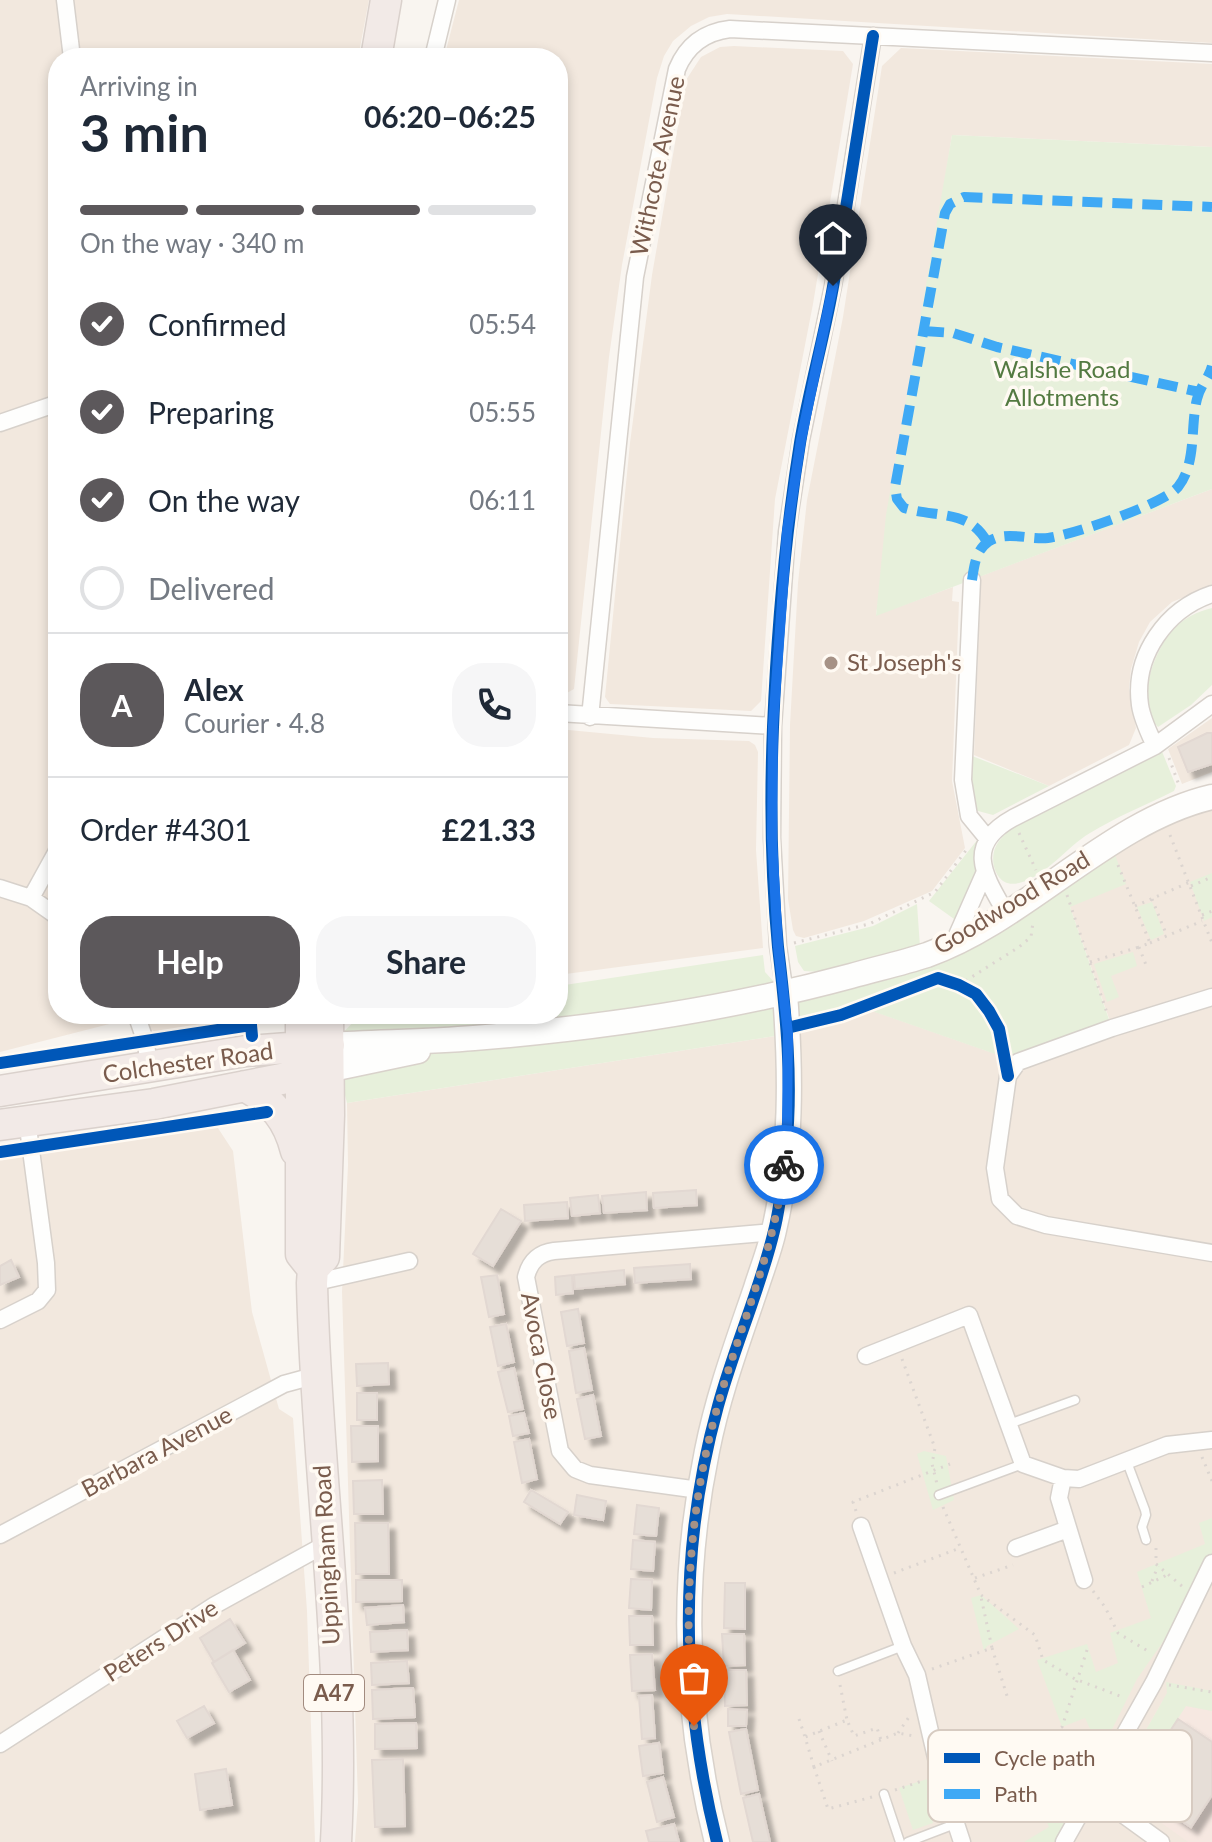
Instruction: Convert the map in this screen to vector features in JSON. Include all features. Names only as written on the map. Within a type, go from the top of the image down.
[{"type":"highway","points":[[378,48],[386,0]]},
{"type":"highway","name":"Uppingham Road","points":[[304,1024],[316,1059],[324,1257],[313,1276]]},
{"type":"highway","name":"Uppingham Road","points":[[325,1024],[316,1059],[301,1173],[301,1254],[313,1276],[334,1683],[338,1802],[336,1842]]},
{"type":"highway","name":"Colchester Road","points":[[0,1091],[246,1051],[316,1059]]},
{"type":"highway","name":"Colchester Road","points":[[14,1123],[154,1104],[245,1086],[316,1059]]},
{"type":"highway","points":[[245,1086],[281,1113],[295,1146],[301,1173]]},
{"type":"street","points":[[65,0],[71,48]]},
{"type":"street","points":[[435,48],[447,0]]},
{"type":"street","name":"Withcote Avenue","points":[[590,717],[635,277],[681,60],[700,39],[720,31],[1212,53]]},
{"type":"street","points":[[717,1842],[700,1767],[690,1685],[688,1602],[699,1490],[718,1405],[774,1232],[787,1135],[788,1034],[778,946],[772,838],[773,726],[787,532],[801,440],[833,286],[873,36]]},
{"type":"street","points":[[0,423],[48,406]]},
{"type":"street","points":[[954,942],[984,874],[983,835],[969,816],[963,780],[972,580]]},
{"type":"street","points":[[1158,744],[1140,704],[1141,681],[1150,649],[1161,628],[1178,611],[1212,594]]},
{"type":"street","points":[[983,835],[1158,744],[1212,704]]},
{"type":"street","points":[[568,714],[773,726]]},
{"type":"street","name":"Goodwood Road","points":[[316,1059],[677,1012],[785,994],[928,954],[1006,913],[1111,844],[1187,803],[1212,797]]},
{"type":"street","points":[[31,898],[48,867]]},
{"type":"street","points":[[984,874],[1006,913]]},
{"type":"street","points":[[0,888],[31,898],[48,910]]},
{"type":"street","points":[[1212,997],[1018,1062],[1008,1076],[995,1168],[1000,1199],[1017,1216],[1046,1225],[1212,1253]]},
{"type":"street","points":[[139,1024],[150,1068]]},
{"type":"street","points":[[0,1320],[38,1301],[47,1290],[46,1263],[14,1123]]},
{"type":"street","name":"Avoca Close","points":[[699,1490],[590,1475],[575,1469],[564,1458],[558,1443],[526,1277],[528,1269],[538,1256],[554,1251],[774,1232]]},
{"type":"street","points":[[313,1276],[409,1261]]},
{"type":"street","points":[[866,1356],[969,1315],[1023,1464],[1063,1478],[1079,1479],[1167,1445],[1204,1441]]},
{"type":"street","name":"Barbara Avenue","points":[[0,1535],[284,1384],[317,1375]]},
{"type":"street","points":[[1063,1478],[1059,1498],[1084,1580]]},
{"type":"street","points":[[861,1526],[903,1646],[917,1675],[930,1730]]},
{"type":"street","points":[[1016,1548],[1068,1529]]},
{"type":"street","name":"Peters Drive","points":[[0,1744],[215,1605],[326,1544]]},
{"type":"street","points":[[1127,1730],[1165,1661],[1212,1563]]},
{"type":"street","points":[[1064,1842],[1075,1822]]},
{"type":"street","points":[[1133,1822],[1161,1842]]},
{"type":"street","points":[[955,1824],[962,1842]]},
{"type":"lane","points":[[1009,1424],[1075,1400]]},
{"type":"lane","points":[[1127,1462],[1145,1510],[1142,1527],[1146,1540]]},
{"type":"lane","points":[[939,1495],[1023,1464]]},
{"type":"lane","points":[[838,1671],[903,1646]]},
{"type":"lane","points":[[884,1794],[900,1842]]},
{"type":"lane","points":[[908,1842],[955,1824]]},
{"type":"path","points":[[1158,744],[1187,803]]},
{"type":"path","points":[[1162,816],[1212,943]]},
{"type":"path","points":[[1013,818],[1053,882],[1090,962],[1112,1028]]},
{"type":"path","points":[[778,946],[869,924],[935,892],[983,835]]},
{"type":"path","points":[[1111,844],[1150,943]]},
{"type":"path","points":[[1135,906],[1212,877]]},
{"type":"path","points":[[1152,899],[1167,936]]},
{"type":"path","points":[[1202,915],[1212,911]]},
{"type":"path","points":[[954,983],[1019,947],[1031,937],[1034,917]]},
{"type":"path","points":[[1090,962],[1139,947],[1204,921]]},
{"type":"path","points":[[1139,947],[1146,965]]},
{"type":"path","points":[[954,983],[976,994]]},
{"type":"path","points":[[905,1366],[935,1448],[932,1464],[939,1495],[981,1595],[992,1648],[1008,1699]]},
{"type":"path","points":[[1204,1441],[1212,1481]]},
{"type":"path","points":[[861,1526],[853,1502],[950,1464]]},
{"type":"path","points":[[879,1578],[960,1548]]},
{"type":"path","points":[[975,1578],[1019,1563],[1016,1548]]},
{"type":"path","points":[[1152,1582],[1158,1566]]},
{"type":"path","points":[[1142,1587],[1168,1574]]},
{"type":"path","points":[[1084,1580],[1105,1607],[1118,1633],[1165,1661]]},
{"type":"path","points":[[981,1595],[1035,1635],[1043,1660],[1075,1679],[1142,1704]]},
{"type":"path","points":[[1057,1730],[1062,1727],[1075,1679],[1088,1647]]},
{"type":"path","points":[[917,1675],[992,1648]]},
{"type":"path","points":[[838,1671],[847,1720],[854,1736],[877,1728],[881,1740]]},
{"type":"path","points":[[1154,1682],[1212,1692]]},
{"type":"path","points":[[799,1719],[828,1809],[837,1808]]},
{"type":"path","points":[[805,1737],[847,1720]]},
{"type":"path","points":[[819,1731],[832,1761]]},
{"type":"path","points":[[814,1767],[898,1733],[928,1738]]},
{"type":"shaded area","points":[[0,0],[369,0],[360,48],[48,48],[48,1024],[109,1024],[0,1052]]},
{"type":"shaded area","points":[[459,0],[1212,0],[1212,43],[727,14],[709,17],[691,26],[673,41],[657,78],[622,265],[609,357],[574,689],[568,692],[568,48],[447,48]]},
{"type":"shaded area","points":[[720,47],[843,51],[853,64],[813,304],[775,499],[761,701],[751,711],[610,704],[605,697],[630,443],[652,275],[686,80],[701,57]]},
{"type":"shaded area","points":[[901,48],[1212,64],[1212,147],[952,135],[876,615],[953,587],[952,601],[959,602],[952,781],[965,848],[932,891],[864,921],[804,938],[796,936],[793,930],[788,899],[790,725],[798,583],[807,500],[843,317],[882,66]]},
{"type":"shaded area","points":[[1212,489],[1212,586],[1172,602],[1150,622],[1139,642],[1129,688],[1136,728],[1129,745],[1049,786],[974,755],[981,576]]},
{"type":"shaded area","points":[[1212,718],[1212,772],[1182,784],[1168,749]]},
{"type":"shaded area","points":[[568,730],[653,738],[749,741],[755,745],[758,752],[756,850],[763,948],[568,974]]},
{"type":"shaded area","points":[[1212,795],[1212,1842],[355,1842],[358,1802],[342,1292],[348,1165],[347,1103],[788,1034],[870,1010],[1019,1062],[1112,1027],[1062,876]]},
{"type":"shaded area","points":[[139,1024],[239,1024],[162,1035]]},
{"type":"shaded area","points":[[214,1122],[233,1151],[252,1312],[279,1409],[293,1418],[307,1611],[315,1842],[0,1842],[0,1155]]},
{"type":"shaded area","points":[[1162,1701],[1212,1711],[1212,1842],[1188,1842],[1160,1822],[1192,1822],[1192,1730],[1146,1730]]},
{"type":"green space","name":"Walshe Road Allotments","points":[[952,135],[1212,147],[1212,489],[876,616],[886,515]]},
{"type":"green space","points":[[1212,608],[1212,685],[1191,705],[1158,727],[1151,717],[1147,692],[1154,663],[1167,638],[1182,621]]},
{"type":"green space","points":[[1161,749],[1176,786],[1174,791],[1090,833],[1029,879],[1011,884],[996,873],[993,859],[998,842],[1018,824]]},
{"type":"green space","points":[[967,754],[1049,786],[993,815],[967,808]]},
{"type":"green space","points":[[978,839],[974,889],[961,924],[929,901]]},
{"type":"green space","points":[[1111,844],[1126,884],[1070,907],[1112,1028],[1018,1062],[869,1010],[788,1034],[347,1103],[332,1044],[351,1024],[568,1024],[568,984],[763,955],[765,972],[785,994],[925,960]]},
{"type":"green space","points":[[1212,873],[1212,917],[1204,921],[1190,882]]},
{"type":"green space","points":[[1152,902],[1164,934],[1151,940],[1137,907]]},
{"type":"green space","points":[[917,904],[920,947],[819,972],[804,971],[798,962],[795,946],[873,926]]},
{"type":"green space","points":[[1133,952],[1137,966],[1111,976],[1119,997],[1107,1002],[1094,964]]},
{"type":"green space","points":[[924,1451],[946,1456],[954,1500],[933,1510],[917,1454]]},
{"type":"green space","points":[[1212,1518],[1212,1563],[1195,1596],[1137,1679],[1112,1730],[1090,1730],[1085,1718],[1062,1727],[1037,1660],[1087,1644],[1096,1672],[1118,1663],[1110,1633],[1151,1618],[1137,1572],[1205,1544],[1199,1523]]},
{"type":"green space","points":[[981,1595],[1019,1629],[987,1646],[984,1651],[971,1598]]},
{"type":"green space","points":[[1166,1682],[1212,1691],[1212,1711],[1186,1706],[1170,1730],[1146,1730],[1167,1693]]},
{"type":"green space","points":[[928,1779],[928,1822],[933,1823],[913,1830],[899,1788]]},
{"type":"green space","points":[[1047,1822],[1066,1822],[1056,1842],[1024,1842],[1049,1827]]},
{"type":"building","points":[[1212,733],[1212,764],[1188,772],[1178,747]]},
{"type":"building","points":[[696,1190],[697,1205],[654,1208],[653,1193]]},
{"type":"building","points":[[646,1192],[647,1210],[604,1213],[602,1196]]},
{"type":"building","points":[[598,1195],[600,1213],[572,1216],[570,1198]]},
{"type":"building","points":[[567,1202],[568,1218],[525,1221],[524,1205]]},
{"type":"building","points":[[501,1209],[521,1221],[493,1266],[473,1254]]},
{"type":"building","points":[[11,1260],[19,1277],[0,1285],[0,1266]]},
{"type":"building","points":[[690,1264],[691,1279],[635,1283],[634,1268]]},
{"type":"building","points":[[624,1270],[625,1284],[575,1289],[574,1275]]},
{"type":"building","points":[[497,1275],[504,1314],[489,1317],[481,1277]]},
{"type":"building","points":[[572,1275],[573,1293],[556,1295],[555,1277]]},
{"type":"building","points":[[578,1309],[584,1343],[567,1346],[561,1312]]},
{"type":"building","points":[[506,1324],[514,1362],[498,1366],[490,1327]]},
{"type":"building","points":[[584,1348],[592,1390],[576,1393],[569,1351]]},
{"type":"building","points":[[388,1363],[389,1384],[357,1386],[356,1364]]},
{"type":"building","points":[[514,1368],[523,1409],[508,1412],[498,1372]]},
{"type":"building","points":[[357,1393],[377,1393],[377,1420],[357,1420]]},
{"type":"building","points":[[593,1395],[601,1436],[585,1439],[577,1399]]},
{"type":"building","points":[[524,1413],[529,1433],[513,1436],[509,1416]]},
{"type":"building","points":[[351,1426],[378,1426],[378,1461],[352,1462]]},
{"type":"building","points":[[529,1439],[537,1479],[522,1483],[514,1442]]},
{"type":"building","points":[[382,1480],[383,1514],[354,1514],[353,1481]]},
{"type":"building","points":[[531,1490],[568,1512],[560,1524],[524,1502]]},
{"type":"building","points":[[577,1495],[606,1501],[603,1520],[574,1515]]},
{"type":"building","points":[[637,1505],[659,1508],[656,1536],[634,1534]]},
{"type":"building","points":[[355,1523],[388,1523],[389,1574],[356,1574]]},
{"type":"building","points":[[633,1540],[655,1542],[653,1571],[631,1569]]},
{"type":"building","points":[[631,1579],[652,1580],[651,1610],[629,1608]]},
{"type":"building","points":[[356,1580],[402,1580],[402,1601],[356,1602]]},
{"type":"building","points":[[725,1583],[745,1583],[745,1629],[724,1628]]},
{"type":"building","points":[[403,1605],[404,1622],[367,1625],[365,1608]]},
{"type":"building","points":[[629,1616],[652,1616],[653,1645],[630,1645]]},
{"type":"building","points":[[230,1619],[245,1643],[214,1662],[200,1638]]},
{"type":"building","points":[[407,1630],[408,1650],[371,1652],[370,1632]]},
{"type":"building","points":[[722,1634],[744,1634],[745,1665],[724,1666]]},
{"type":"building","points":[[233,1650],[250,1680],[229,1692],[212,1663]]},
{"type":"building","points":[[652,1654],[655,1690],[632,1691],[630,1655]]},
{"type":"building","points":[[407,1661],[409,1683],[372,1685],[371,1663]]},
{"type":"building","points":[[724,1670],[746,1670],[747,1705],[725,1706]]},
{"type":"building","points":[[413,1688],[415,1717],[373,1719],[372,1690]]},
{"type":"building","points":[[652,1695],[655,1738],[642,1739],[639,1696]]},
{"type":"building","points":[[204,1706],[214,1723],[187,1738],[177,1721]]},
{"type":"building","points":[[728,1709],[747,1710],[746,1726],[728,1726]]},
{"type":"building","points":[[1178,1719],[1212,1742],[1212,1795],[1191,1827],[1184,1822],[1192,1822],[1192,1730],[1171,1730]]},
{"type":"building","points":[[416,1723],[417,1748],[375,1749],[375,1724]]},
{"type":"building","points":[[746,1729],[758,1790],[741,1794],[729,1732]]},
{"type":"building","points":[[659,1743],[663,1773],[643,1776],[639,1746]]},
{"type":"building","points":[[403,1759],[405,1826],[375,1827],[372,1760]]},
{"type":"building","points":[[226,1769],[232,1805],[200,1810],[195,1774]]},
{"type":"building","points":[[663,1777],[674,1817],[657,1822],[647,1782]]},
{"type":"building","points":[[759,1794],[770,1842],[753,1842],[743,1798]]},
{"type":"building","points":[[674,1824],[679,1842],[649,1842],[646,1831]]},
{"type":"marked path","points":[[987,542],[980,531],[962,519],[904,508],[897,499],[895,487],[945,213],[950,204],[964,197],[1212,207]]},
{"type":"marked path","points":[[924,331],[953,333],[997,347],[1199,392]]},
{"type":"marked path","points":[[972,580],[978,554],[984,545],[995,538],[1048,538],[1076,531],[1137,510],[1178,487],[1191,456],[1197,399],[1212,366]]},
{"type":"cycle path","points":[[717,1842],[696,1733],[689,1624],[691,1569],[705,1460],[724,1384],[768,1253],[783,1180],[789,1073],[774,892],[771,809],[779,620],[800,443],[834,281],[873,36]]},
{"type":"cycle path","points":[[787,1028],[841,1015],[938,978],[976,994],[989,1011],[999,1029],[1008,1076]]},
{"type":"cycle path","points":[[0,1063],[251,1025],[252,1036]]},
{"type":"cycle path","points":[[0,1152],[267,1112]]},
{"type":"way so far","points":[[694,1726],[688,1602],[699,1490],[718,1405],[774,1232],[784,1165]]},
{"type":"place","name":"St Joseph's","points":[[831,663]]},
{"type":"route","points":[[784,1165],[788,1034],[778,946],[772,838],[773,726],[787,532],[801,440],[833,286]]}]
